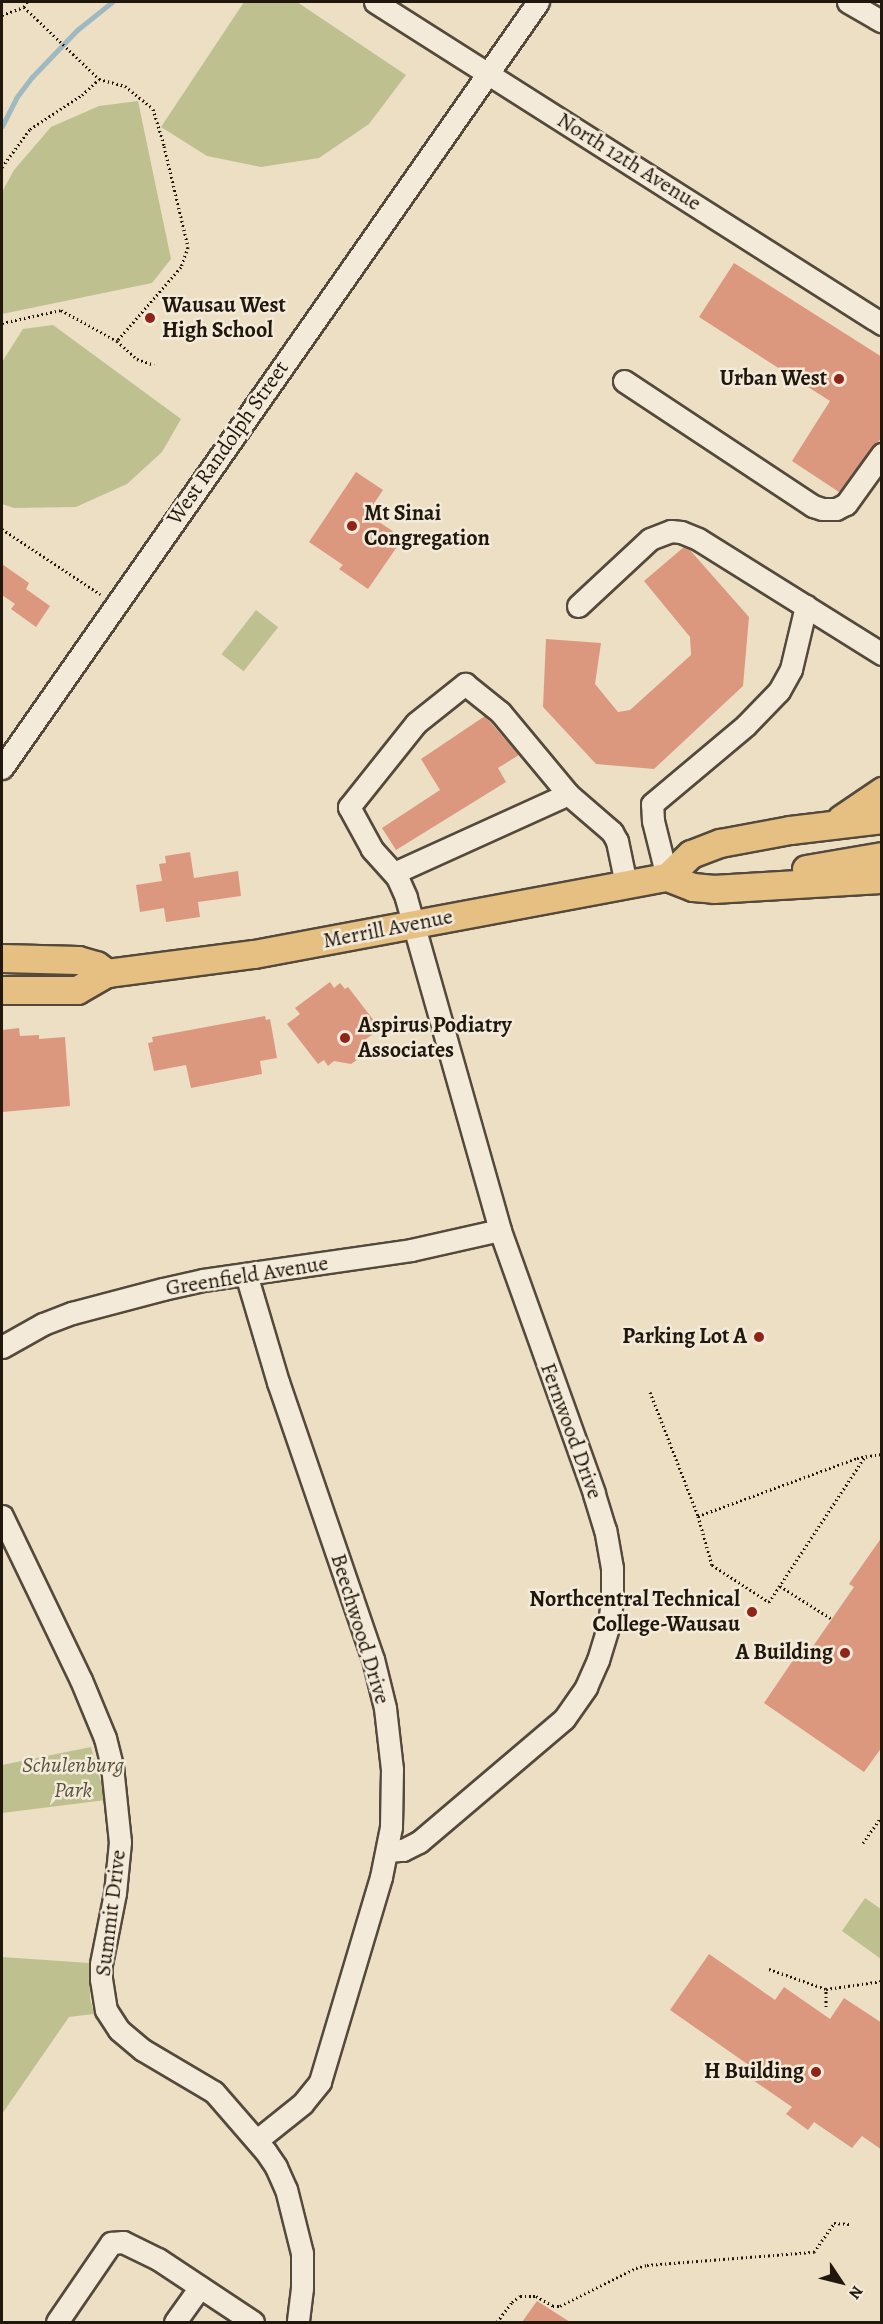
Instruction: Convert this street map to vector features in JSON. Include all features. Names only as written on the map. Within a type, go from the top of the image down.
[{"type":"main road","points":[[834,823],[882,791]]},
{"type":"main road","points":[[667,877],[686,858],[711,846],[834,823],[882,819]]},
{"type":"main road","points":[[714,889],[882,856]]},
{"type":"main road","name":"Merrill Avenue","points":[[2,990],[77,990],[107,973],[200,962],[667,877],[693,886],[714,889],[882,879]]},
{"type":"main road","points":[[2,958],[78,960],[96,965],[107,973]]},
{"type":"street","name":"North 12th Avenue","points":[[375,2],[882,324]]},
{"type":"street","name":"West Randolph Street","points":[[2,768],[8,745],[115,603],[538,2]]},
{"type":"street","points":[[848,2],[882,22]]},
{"type":"street","points":[[624,381],[813,506],[822,509],[836,509],[846,504],[882,454]]},
{"type":"street","points":[[578,606],[650,539],[671,531],[698,539],[882,654]]},
{"type":"street","points":[[667,877],[653,821],[652,804],[746,725],[779,691],[791,669],[806,606]]},
{"type":"street","points":[[568,794],[394,873],[372,849],[349,807],[416,723],[465,684],[505,717],[568,794],[612,832],[617,841],[626,884]]},
{"type":"street","name":"Fernwood Drive","points":[[387,1851],[403,1850],[419,1842],[564,1719],[592,1675],[609,1624],[612,1568],[605,1530],[500,1230],[415,924],[394,873]]},
{"type":"street","name":"Greenfield Avenue","points":[[2,1347],[43,1324],[98,1305],[203,1280],[411,1250],[500,1230]]},
{"type":"street","name":"Beechwood Drive","points":[[246,1274],[278,1382],[373,1659],[385,1708],[392,1769],[391,1827],[387,1851],[320,2082],[302,2104],[257,2140]]},
{"type":"street","name":"Summit Drive","points":[[2,1516],[81,1680],[105,1738],[112,1766],[120,1842],[115,1893],[101,1964],[106,2010],[119,2030],[143,2050],[214,2092],[257,2140],[276,2167],[299,2234],[302,2288],[298,2322]]},
{"type":"street","points":[[57,2322],[111,2243],[133,2245],[253,2322]]},
{"type":"street","points":[[175,2322],[200,2287]]},
{"type":"path","points":[[2,15],[24,7],[27,2]]},
{"type":"path","points":[[24,7],[99,79],[125,86],[153,109],[188,247],[181,267],[117,341]]},
{"type":"path","points":[[2,167],[30,129],[82,95],[99,79]]},
{"type":"path","points":[[2,323],[61,310],[117,341],[137,359],[154,365]]},
{"type":"path","points":[[2,529],[115,603]]},
{"type":"path","points":[[650,1392],[698,1516],[712,1565],[769,1602],[866,1455]]},
{"type":"path","points":[[698,1516],[866,1455],[882,1454]]},
{"type":"path","points":[[780,1586],[832,1619]]},
{"type":"path","points":[[863,1843],[882,1816]]},
{"type":"path","points":[[769,1969],[826,1989],[882,1981]]},
{"type":"path","points":[[826,1989],[826,2007]]},
{"type":"path","points":[[497,2322],[512,2302],[520,2296],[536,2296],[553,2306],[560,2306],[636,2268],[647,2265],[814,2252],[834,2223],[850,2224]]},
{"type":"green space","points":[[244,2],[297,2],[406,75],[369,124],[319,158],[261,167],[207,156],[161,127]]},
{"type":"green space","points":[[138,101],[171,259],[152,283],[2,314],[2,192],[14,170],[51,127],[99,106]]},
{"type":"green space","points":[[53,325],[181,419],[162,452],[127,484],[76,507],[14,508],[2,504],[2,362],[23,329]]},
{"type":"green space","points":[[256,610],[278,627],[244,671],[222,654]]},
{"type":"green space","name":"Schulenburg Park","points":[[91,1747],[106,1800],[2,1813],[2,1765]]},
{"type":"green space","points":[[865,1898],[881,1909],[881,1959],[842,1931]]},
{"type":"green space","points":[[2,1957],[89,1963],[90,1998],[94,2014],[69,2017],[2,2114]]},
{"type":"building","name":"Urban West","points":[[734,263],[882,357],[882,437],[839,492],[792,461],[830,401],[699,317]]},
{"type":"building","name":"Mt Sinai Congregation","points":[[356,472],[383,490],[367,514],[403,538],[368,589],[339,569],[343,565],[309,542]]},
{"type":"building","points":[[684,547],[689,549],[749,617],[743,686],[654,769],[596,764],[543,707],[546,639],[601,643],[595,684],[618,712],[630,710],[691,655],[690,637],[644,581]]},
{"type":"building","points":[[2,564],[29,583],[26,589],[50,606],[36,627],[11,609],[15,604],[2,595]]},
{"type":"building","points":[[485,716],[519,755],[498,768],[506,782],[396,850],[382,828],[440,790],[421,759]]},
{"type":"building","points":[[190,852],[194,878],[238,871],[241,896],[198,902],[200,917],[166,922],[164,908],[140,912],[136,885],[162,881],[159,864],[166,863],[165,856]]},
{"type":"building","points":[[330,982],[334,988],[340,983],[345,989],[348,987],[375,1022],[370,1025],[376,1032],[366,1039],[364,1055],[351,1064],[334,1061],[328,1066],[324,1060],[318,1064],[287,1024],[300,1014],[295,1008]]},
{"type":"building","points":[[265,1016],[266,1020],[270,1019],[277,1058],[260,1061],[262,1074],[191,1088],[186,1065],[154,1071],[148,1043],[153,1042],[152,1037]]},
{"type":"building","points":[[19,1028],[20,1036],[39,1035],[39,1039],[65,1037],[70,1106],[2,1112],[2,1030]]},
{"type":"building","name":"A Building","points":[[882,1537],[882,1747],[864,1772],[764,1703],[800,1650],[807,1655],[854,1587],[849,1584]]},
{"type":"building","name":"H Building","points":[[709,1954],[775,2000],[784,1987],[830,2019],[844,1998],[882,2023],[882,2150],[862,2136],[852,2148],[814,2122],[808,2130],[786,2114],[792,2107],[747,2076],[753,2068],[670,2010]]},
{"type":"building","points":[[537,2301],[570,2322],[522,2322]]},
{"type":"waterway","points":[[2,126],[16,98],[32,77],[77,30],[112,2]]},
{"type":"place","name":"Wausau West High School","points":[[150,318]]},
{"type":"place","name":"Urban West","points":[[839,379]]},
{"type":"place","name":"Mt Sinai Congregation","points":[[352,526]]},
{"type":"place","name":"Aspirus Podiatry Associates","points":[[345,1038]]},
{"type":"place","name":"Parking Lot A","points":[[759,1337]]},
{"type":"place","name":"Northcentral Technical College-Wausau","points":[[752,1612]]},
{"type":"place","name":"A Building","points":[[845,1653]]},
{"type":"place","name":"H Building","points":[[816,2072]]}]
